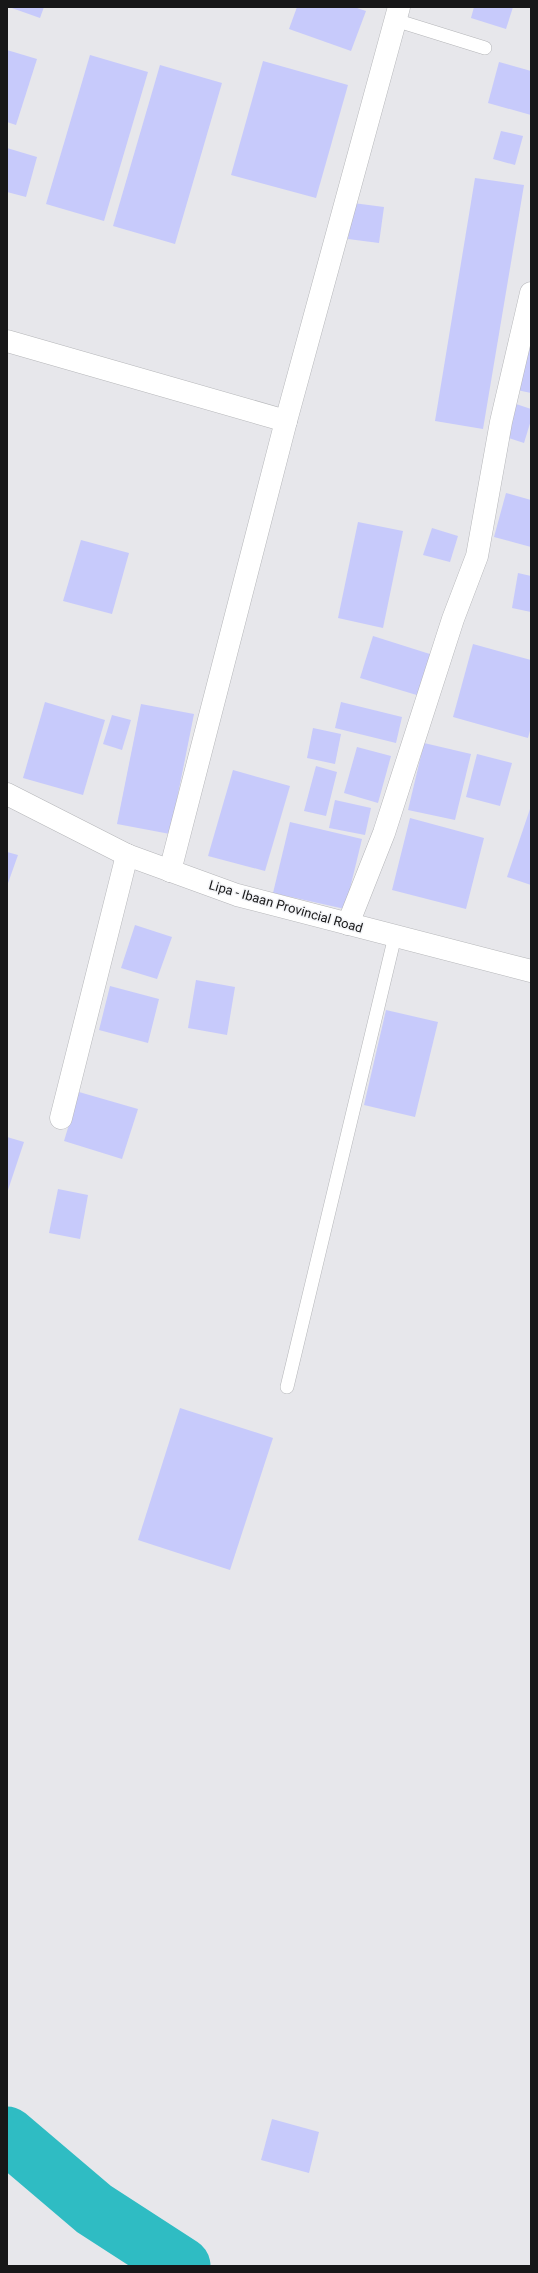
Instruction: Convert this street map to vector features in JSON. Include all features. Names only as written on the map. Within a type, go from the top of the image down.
[{"type":"street","points":[[170,871],[286,421],[397,14]]},
{"type":"street","points":[[348,924],[384,833],[454,619],[477,556],[501,422],[531,293]]},
{"type":"street","points":[[7,341],[286,421]]},
{"type":"street","name":"Lipa - Ibaan Provincial Road","points":[[7,794],[127,855],[237,895],[531,971]]},
{"type":"street","points":[[61,1118],[127,855]]},
{"type":"lane","points":[[397,14],[486,48]]},
{"type":"lane","points":[[287,1387],[395,936]]},
{"type":"building","points":[[9,7],[44,7],[40,18]]},
{"type":"building","points":[[297,7],[354,7],[366,11],[351,51],[289,29]]},
{"type":"building","points":[[474,7],[513,7],[506,29],[471,18]]},
{"type":"building","points":[[7,50],[37,59],[16,125],[7,122]]},
{"type":"building","points":[[90,55],[148,72],[104,221],[46,204]]},
{"type":"building","points":[[263,61],[348,85],[316,198],[231,175]]},
{"type":"building","points":[[499,62],[531,71],[531,115],[488,103]]},
{"type":"building","points":[[160,65],[222,83],[175,244],[113,226]]},
{"type":"building","points":[[501,131],[523,136],[515,165],[493,159]]},
{"type":"building","points":[[7,148],[37,157],[26,197],[7,192]]},
{"type":"building","points":[[475,178],[524,185],[483,429],[435,421]]},
{"type":"building","points":[[353,203],[384,207],[379,243],[348,239]]},
{"type":"building","points":[[526,348],[531,349],[531,393],[517,390]]},
{"type":"building","points":[[516,404],[531,409],[531,420],[524,443],[506,437]]},
{"type":"building","points":[[506,493],[531,500],[531,547],[494,537]]},
{"type":"building","points":[[358,522],[403,531],[383,628],[338,618]]},
{"type":"building","points":[[432,528],[458,536],[450,562],[423,555]]},
{"type":"building","points":[[81,540],[129,553],[112,614],[63,601]]},
{"type":"building","points":[[518,573],[531,576],[531,612],[512,608]]},
{"type":"building","points":[[373,636],[433,655],[420,696],[360,678]]},
{"type":"building","points":[[473,644],[531,660],[531,727],[528,738],[453,717]]},
{"type":"building","points":[[45,702],[105,720],[83,795],[23,778]]},
{"type":"building","points":[[341,702],[402,717],[396,743],[335,728]]},
{"type":"building","points":[[141,704],[194,714],[170,834],[117,824]]},
{"type":"building","points":[[112,715],[131,720],[122,750],[103,744]]},
{"type":"building","points":[[313,728],[341,734],[335,764],[307,758]]},
{"type":"building","points":[[424,743],[471,754],[455,820],[408,810]]},
{"type":"building","points":[[357,747],[391,756],[378,803],[344,793]]},
{"type":"building","points":[[477,754],[512,763],[500,806],[466,797]]},
{"type":"building","points":[[316,766],[337,772],[326,816],[304,811]]},
{"type":"building","points":[[233,770],[290,786],[265,871],[208,856]]},
{"type":"building","points":[[335,800],[371,808],[365,835],[329,828]]},
{"type":"building","points":[[531,806],[531,885],[507,877]]},
{"type":"building","points":[[410,818],[484,838],[466,909],[392,890]]},
{"type":"building","points":[[290,822],[362,839],[345,909],[273,893]]},
{"type":"building","points":[[7,852],[18,855],[7,886]]},
{"type":"building","points":[[135,925],[172,937],[157,979],[121,968]]},
{"type":"building","points":[[196,980],[235,987],[227,1035],[188,1028]]},
{"type":"building","points":[[110,986],[159,999],[148,1043],[99,1030]]},
{"type":"building","points":[[386,1010],[438,1022],[415,1117],[364,1105]]},
{"type":"building","points":[[79,1092],[138,1109],[122,1159],[64,1141]]},
{"type":"building","points":[[7,1137],[24,1142],[7,1193]]},
{"type":"building","points":[[58,1189],[88,1195],[80,1239],[49,1233]]},
{"type":"building","points":[[180,1408],[273,1438],[230,1570],[138,1540]]},
{"type":"building","points":[[272,2119],[319,2132],[309,2173],[261,2160]]},
{"type":"waterway","points":[[7,2135],[94,2209],[182,2266]]}]
